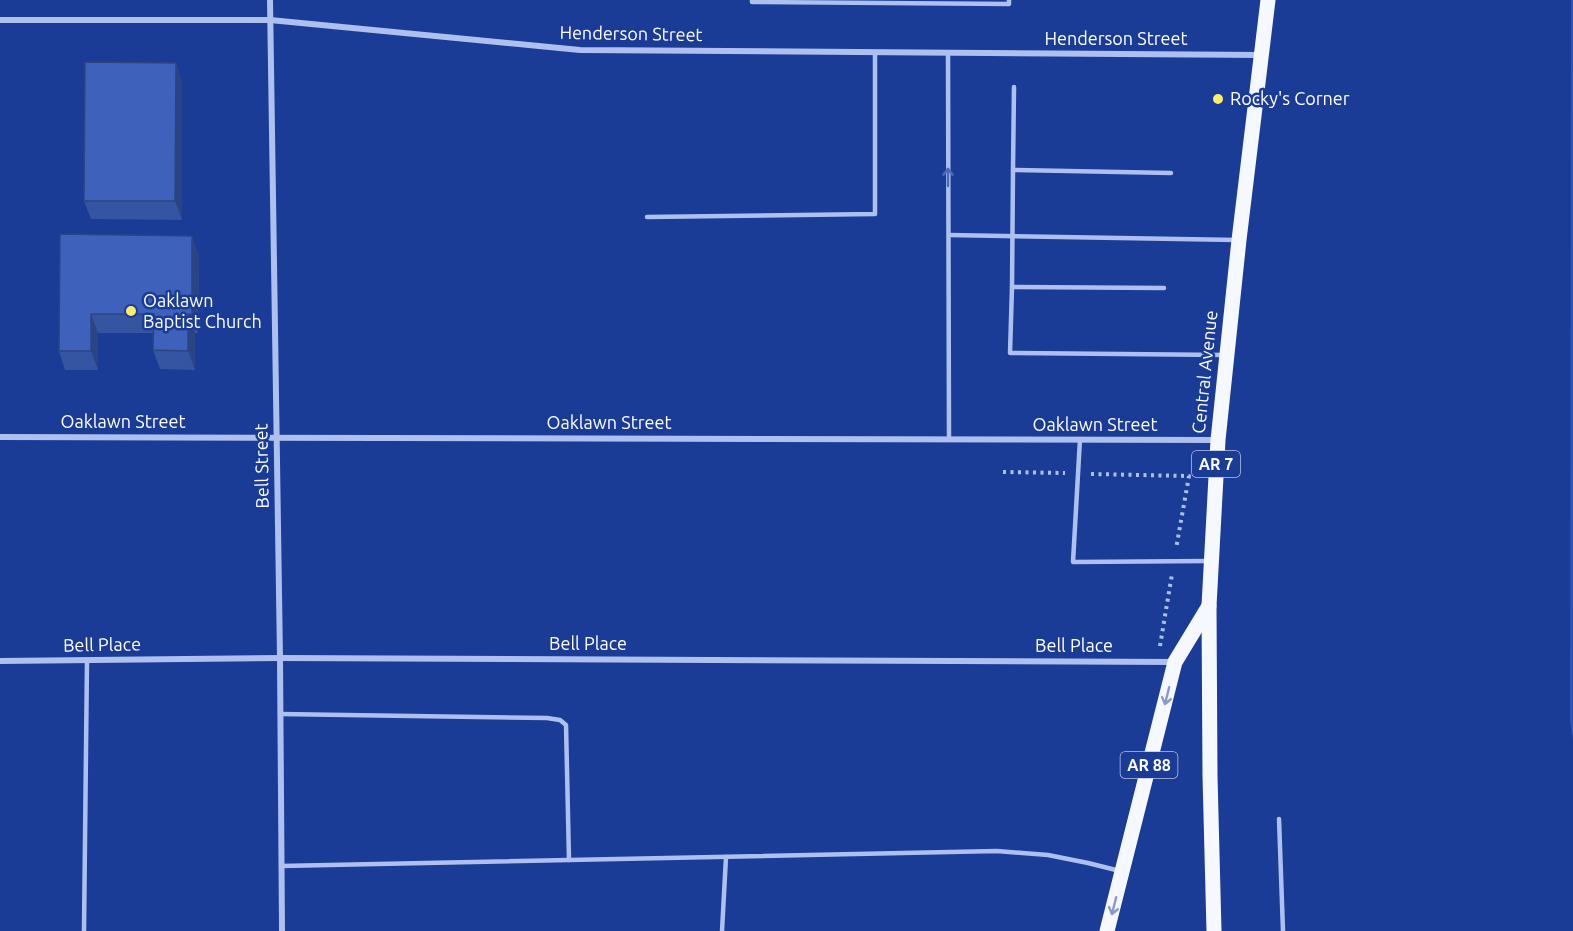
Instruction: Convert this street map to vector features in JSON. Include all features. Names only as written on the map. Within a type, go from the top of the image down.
[{"type":"main road","name":"Central Avenue","points":[[1214,931],[1209,606],[1218,440],[1268,0]]},
{"type":"main road","name":"AR 88","points":[[1107,931],[1175,662],[1209,606]]},
{"type":"street","name":"Bell Street","points":[[270,0],[282,931]]},
{"type":"street","name":"Henderson Street","points":[[0,20],[270,20],[580,50],[1262,55]]},
{"type":"street","name":"Oaklawn Street","points":[[0,437],[1218,440]]},
{"type":"street","name":"Bell Place","points":[[0,662],[280,658],[1175,662]]},
{"type":"lane","points":[[752,0],[752,2],[1009,2]]},
{"type":"lane","points":[[647,217],[875,214],[875,53]]},
{"type":"lane","points":[[948,53],[949,439]]},
{"type":"lane","points":[[1014,87],[1010,353],[1227,355]]},
{"type":"lane","points":[[1013,170],[1171,173]]},
{"type":"lane","points":[[949,235],[1239,240]]},
{"type":"lane","points":[[1012,287],[1164,288]]},
{"type":"lane","points":[[1080,439],[1073,562],[1212,561]]},
{"type":"lane","points":[[84,931],[87,660]]},
{"type":"lane","points":[[280,714],[560,720],[566,725],[569,860]]},
{"type":"lane","points":[[1279,819],[1283,931]]},
{"type":"lane","points":[[281,866],[998,851],[1048,855],[1122,872]]},
{"type":"lane","points":[[722,931],[726,857]]},
{"type":"path","points":[[1003,472],[1189,476],[1157,662]]},
{"type":"shaded area","points":[[1571,0],[1573,0],[1573,741],[1570,721]]},
{"type":"building","points":[[85,62],[176,63],[175,201],[84,201]]},
{"type":"building","points":[[60,234],[192,236],[192,315],[188,314],[188,351],[153,350],[154,314],[91,314],[91,351],[59,351]]},
{"type":"place","name":"Rocky's Corner","points":[[1218,99]]},
{"type":"place","name":"Oaklawn Baptist Church","points":[[131,311]]}]
